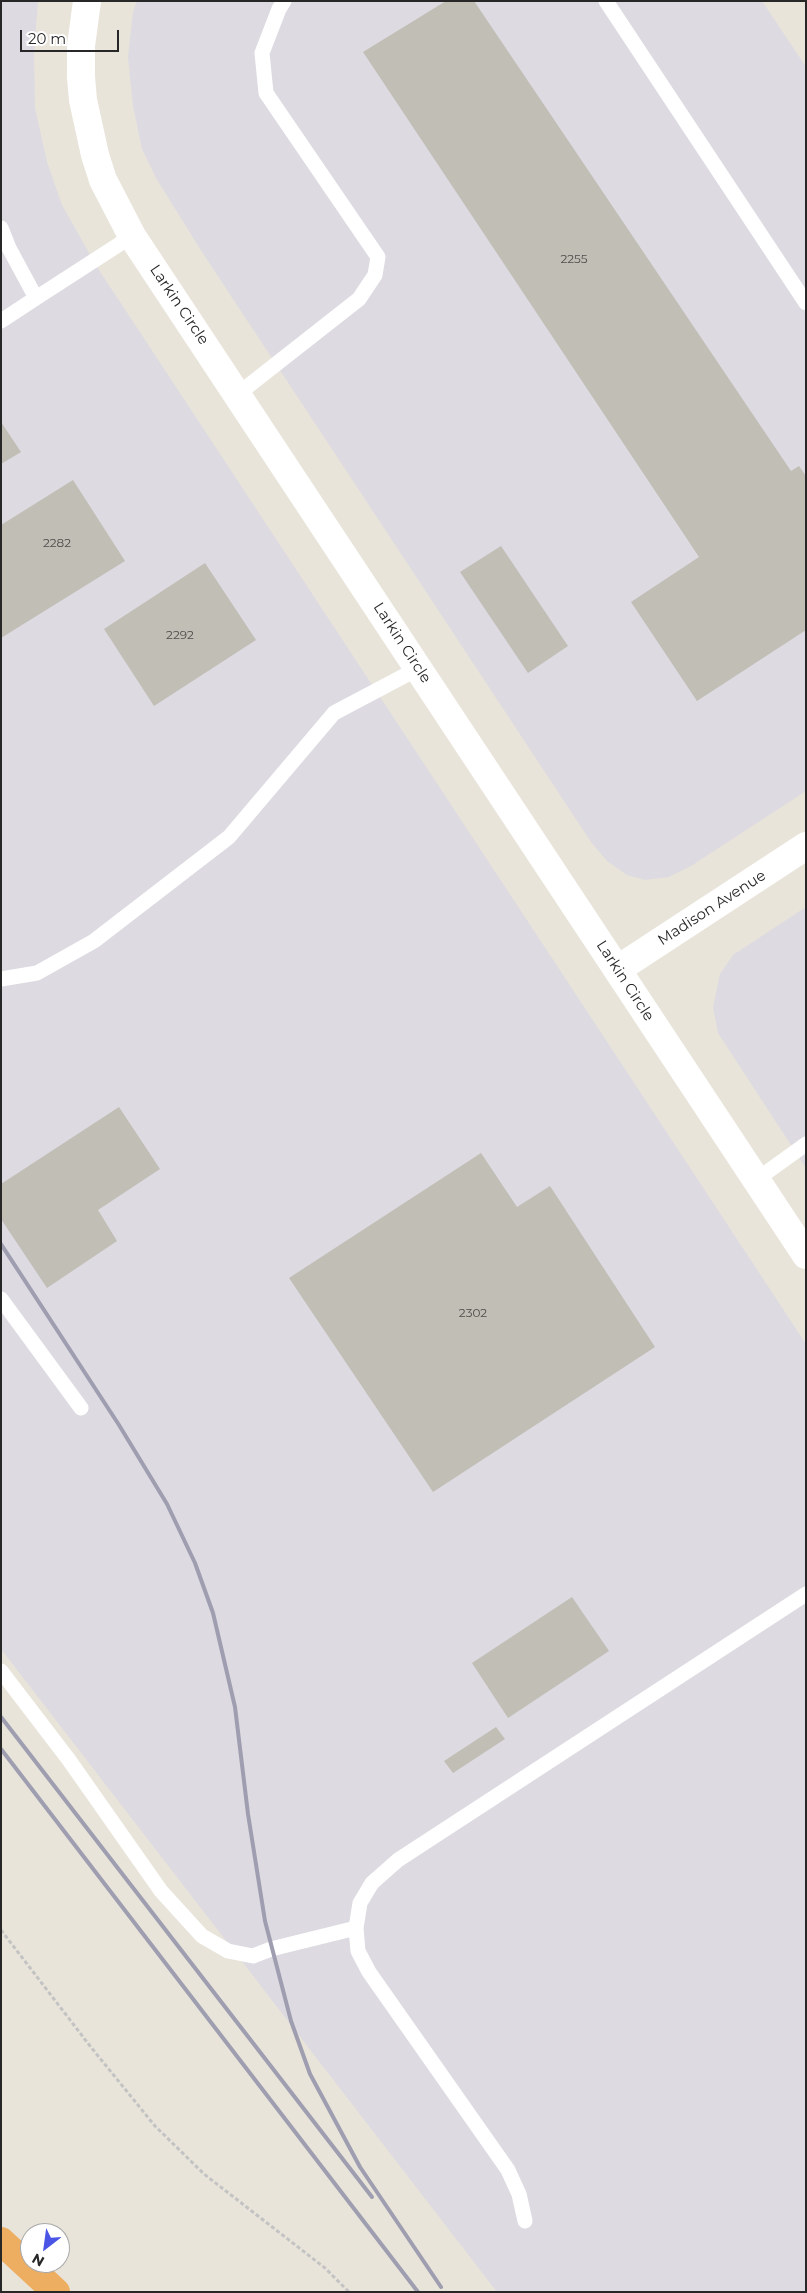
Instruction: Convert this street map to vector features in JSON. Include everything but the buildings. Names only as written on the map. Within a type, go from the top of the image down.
[{"type":"highway","points":[[1,2241],[56,2292]]},
{"type":"street","name":"Larkin Circle","points":[[87,1],[80,77],[83,100],[95,155],[103,180],[132,236],[806,1255]]},
{"type":"street","name":"Madison Avenue","points":[[618,969],[806,846]]},
{"type":"lane","points":[[238,394],[359,299],[375,275],[378,256],[266,93],[262,53],[284,1]]},
{"type":"lane","points":[[606,1],[806,303]]},
{"type":"lane","points":[[1,228],[9,248],[36,298]]},
{"type":"lane","points":[[1,321],[132,236]]},
{"type":"lane","points":[[1,979],[36,973],[94,941],[229,837],[334,712],[419,668]]},
{"type":"lane","points":[[756,1180],[806,1144]]},
{"type":"lane","points":[[1,1298],[82,1408]]},
{"type":"lane","points":[[526,2221],[519,2194],[508,2170],[369,1972],[358,1951],[356,1928],[360,1903],[372,1883],[398,1860],[806,1594]]},
{"type":"lane","points":[[1,1671],[69,1760],[161,1891],[202,1936],[228,1951],[253,1956],[271,1949],[356,1928]]},
{"type":"path","points":[[1,1930],[90,2046],[155,2126],[204,2174],[325,2268],[349,2292]]},
{"type":"shaded area","points":[[1,1],[38,1],[34,54],[35,108],[47,162],[62,205],[97,267],[806,1344],[806,2292],[497,2292],[1,1649]]},
{"type":"shaded area","points":[[137,1],[762,1],[806,67],[806,791],[691,866],[669,877],[645,880],[627,875],[607,861],[591,842],[202,252],[156,178],[142,149],[133,106],[128,57],[133,12]]},
{"type":"shaded area","points":[[806,907],[806,1168],[718,1033],[713,1007],[720,974],[733,955]]},
{"type":"railway","points":[[1,1244],[119,1425],[167,1504],[195,1563],[213,1613],[235,1707],[248,1814],[265,1921],[291,2021],[310,2074],[360,2167],[441,2287]]},
{"type":"railway","points":[[1,1717],[372,2197]]},
{"type":"railway","points":[[1,1749],[418,2292]]}]
